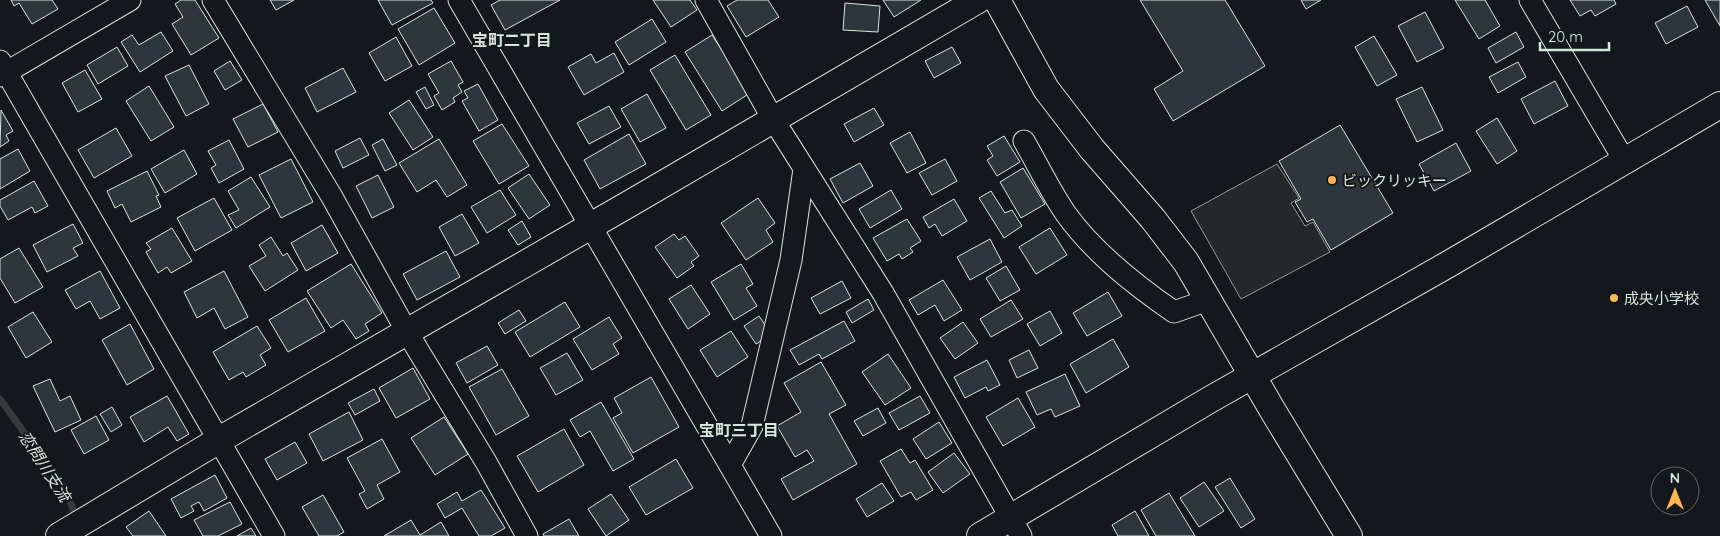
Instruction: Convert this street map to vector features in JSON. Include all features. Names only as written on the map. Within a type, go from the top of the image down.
[{"type":"street","points":[[130,0],[2,69],[274,536]]},
{"type":"street","points":[[213,0],[332,197],[407,332],[486,462],[527,536]]},
{"type":"street","points":[[459,0],[772,536]]},
{"type":"street","points":[[706,0],[773,119],[883,293],[1016,527]]},
{"type":"street","points":[[59,536],[219,440],[978,0]]},
{"type":"street","points":[[997,0],[1046,89],[1092,149],[1153,219],[1186,262],[1349,536]]},
{"type":"street","points":[[1530,0],[1624,160]]},
{"type":"street","points":[[980,536],[1016,527],[1253,375],[1447,265],[1720,105]]},
{"type":"street","points":[[1024,141],[1066,214],[1096,249],[1138,286],[1174,312],[1208,300]]},
{"type":"street","points":[[730,465],[752,426],[791,260],[804,169]]},
{"type":"shaded area","points":[[1277,164],[1299,198],[1291,203],[1305,226],[1313,222],[1330,252],[1241,299],[1191,211]]},
{"type":"building","points":[[11,0],[52,0],[58,9],[32,24],[19,3],[14,6]]},
{"type":"building","points":[[181,0],[195,0],[219,38],[191,55],[172,24],[183,17],[175,4]]},
{"type":"building","points":[[270,0],[294,0],[276,10]]},
{"type":"building","points":[[378,0],[431,0],[433,3],[392,25]]},
{"type":"building","points":[[500,0],[560,0],[505,30],[491,5]]},
{"type":"building","points":[[653,0],[690,0],[697,10],[671,27]]},
{"type":"building","points":[[737,0],[768,0],[779,17],[746,37],[727,6]]},
{"type":"building","points":[[883,0],[921,0],[894,17]]},
{"type":"building","points":[[1140,0],[1225,0],[1265,66],[1173,121],[1154,89],[1183,71]]},
{"type":"building","points":[[1301,0],[1321,0],[1306,9]]},
{"type":"building","points":[[1455,0],[1485,0],[1500,26],[1479,39]]},
{"type":"building","points":[[1570,0],[1614,0],[1616,4],[1595,16],[1591,10],[1580,16]]},
{"type":"building","points":[[1705,0],[1720,0],[1720,26]]},
{"type":"building","points":[[845,3],[880,6],[878,32],[843,30]]},
{"type":"building","points":[[1687,6],[1698,27],[1666,44],[1655,23]]},
{"type":"building","points":[[434,8],[455,43],[419,65],[398,29]]},
{"type":"building","points":[[1425,12],[1444,48],[1417,62],[1398,26]]},
{"type":"building","points":[[652,19],[666,42],[629,65],[615,42]]},
{"type":"building","points":[[161,32],[173,51],[140,72],[121,42],[132,35],[139,45]]},
{"type":"building","points":[[1516,32],[1524,47],[1496,63],[1488,48]]},
{"type":"building","points":[[712,35],[750,93],[722,111],[685,52]]},
{"type":"building","points":[[1374,36],[1397,75],[1377,86],[1355,47]]},
{"type":"building","points":[[396,37],[412,66],[385,81],[369,53]]},
{"type":"building","points":[[117,47],[128,66],[98,84],[87,65]]},
{"type":"building","points":[[952,47],[961,63],[934,78],[925,61]]},
{"type":"building","points":[[614,53],[624,72],[584,95],[568,67],[591,54],[596,63]]},
{"type":"building","points":[[675,55],[711,115],[686,130],[650,70]]},
{"type":"building","points":[[230,61],[242,80],[225,90],[214,71]]},
{"type":"building","points":[[451,61],[463,82],[458,85],[462,92],[453,98],[455,102],[442,110],[434,96],[439,93],[428,74]]},
{"type":"building","points":[[1518,62],[1526,77],[1498,93],[1489,77]]},
{"type":"building","points":[[189,65],[209,104],[186,116],[165,76]]},
{"type":"building","points":[[343,68],[356,92],[317,112],[305,88]]},
{"type":"building","points":[[85,70],[102,99],[78,112],[62,83]]},
{"type":"building","points":[[1555,81],[1568,106],[1534,124],[1521,99]]},
{"type":"building","points":[[478,84],[498,120],[479,131],[462,101],[468,98],[464,91]]},
{"type":"building","points":[[149,86],[174,127],[151,141],[126,101]]},
{"type":"building","points":[[425,87],[434,105],[426,109],[416,92]]},
{"type":"building","points":[[1422,87],[1443,130],[1417,142],[1396,99]]},
{"type":"building","points":[[647,94],[666,128],[640,142],[621,109]]},
{"type":"building","points":[[409,100],[433,137],[413,150],[389,113]]},
{"type":"building","points":[[263,104],[278,132],[248,147],[233,119]]},
{"type":"building","points":[[609,106],[621,127],[589,144],[577,123]]},
{"type":"building","points":[[874,108],[884,125],[854,142],[844,124]]},
{"type":"building","points":[[1,110],[13,131],[6,135],[9,141],[0,147]]},
{"type":"building","points":[[1497,118],[1517,151],[1497,164],[1476,131]]},
{"type":"building","points":[[502,124],[529,166],[499,184],[473,141]]},
{"type":"building","name":"ビックリッキー","points":[[1340,125],[1393,213],[1331,250],[1313,219],[1307,222],[1295,202],[1301,199],[1279,161]]},
{"type":"building","points":[[116,128],[132,156],[94,178],[78,150]]},
{"type":"building","points":[[910,132],[926,163],[907,173],[890,143]]},
{"type":"building","points":[[629,134],[646,164],[600,189],[584,160]]},
{"type":"building","points":[[1004,136],[1020,162],[997,176],[987,160],[993,156],[987,146]]},
{"type":"building","points":[[360,138],[369,155],[343,168],[335,151]]},
{"type":"building","points":[[383,139],[397,165],[385,171],[372,145]]},
{"type":"building","points":[[439,139],[467,185],[447,197],[436,180],[417,192],[399,163]]},
{"type":"building","points":[[229,140],[244,169],[219,183],[211,168],[216,165],[208,151]]},
{"type":"building","points":[[1456,143],[1471,171],[1434,191],[1419,164]]},
{"type":"building","points":[[18,149],[30,171],[0,189],[0,159]]},
{"type":"building","points":[[184,150],[197,174],[165,193],[151,169]]},
{"type":"building","points":[[291,159],[313,202],[281,218],[259,175]]},
{"type":"building","points":[[945,159],[957,181],[932,195],[919,173]]},
{"type":"building","points":[[860,163],[873,186],[843,203],[830,179]]},
{"type":"building","points":[[1023,168],[1045,204],[1021,218],[1000,182]]},
{"type":"building","points":[[147,171],[159,195],[156,196],[161,207],[131,222],[122,204],[115,208],[107,191]]},
{"type":"building","points":[[529,174],[550,205],[529,219],[508,188]]},
{"type":"building","points":[[378,175],[394,207],[372,218],[356,186]]},
{"type":"building","points":[[251,177],[270,207],[236,228],[228,215],[239,210],[228,191]]},
{"type":"building","points":[[34,181],[48,206],[35,213],[32,207],[8,220],[0,206],[0,200]]},
{"type":"building","points":[[500,190],[516,215],[487,233],[471,207]]},
{"type":"building","points":[[891,190],[902,209],[870,228],[859,209]]},
{"type":"building","points":[[991,191],[1005,213],[1012,210],[1022,226],[1004,238],[979,198]]},
{"type":"building","points":[[214,198],[232,230],[195,251],[177,218]]},
{"type":"building","points":[[758,198],[775,223],[766,230],[773,242],[746,260],[721,223]]},
{"type":"building","points":[[954,199],[967,221],[942,236],[935,224],[929,228],[923,217]]},
{"type":"building","points":[[462,214],[479,243],[455,256],[439,227]]},
{"type":"building","points":[[907,219],[921,241],[910,248],[913,252],[902,259],[899,254],[887,261],[873,238]]},
{"type":"building","points":[[522,221],[531,237],[518,245],[508,230]]},
{"type":"building","points":[[73,224],[83,243],[73,248],[78,256],[47,272],[33,245]]},
{"type":"building","points":[[322,225],[338,253],[306,271],[291,243]]},
{"type":"building","points":[[172,228],[192,261],[171,273],[167,267],[158,273],[146,252],[151,249],[146,243]]},
{"type":"building","points":[[1050,228],[1067,255],[1036,274],[1019,247]]},
{"type":"building","points":[[674,234],[679,240],[685,236],[699,256],[691,262],[694,266],[677,278],[655,247]]},
{"type":"building","points":[[271,237],[283,256],[287,253],[298,270],[265,291],[249,266],[266,256],[259,245]]},
{"type":"building","points":[[990,239],[1002,262],[970,280],[957,257]]},
{"type":"building","points":[[19,248],[43,287],[15,303],[0,278],[0,259]]},
{"type":"building","points":[[446,251],[460,277],[417,300],[403,274]]},
{"type":"building","points":[[351,264],[382,313],[365,324],[369,331],[356,339],[343,320],[331,328],[307,291]]},
{"type":"building","points":[[741,264],[753,284],[746,288],[757,306],[734,320],[711,282]]},
{"type":"building","points":[[1006,266],[1020,290],[1000,301],[986,278]]},
{"type":"building","points":[[100,271],[120,308],[100,319],[90,301],[76,309],[65,290]]},
{"type":"building","points":[[224,271],[248,317],[225,329],[214,308],[197,318],[184,292]]},
{"type":"building","points":[[943,280],[962,310],[944,321],[935,305],[918,315],[909,300]]},
{"type":"building","points":[[842,281],[851,298],[820,314],[811,298]]},
{"type":"building","points":[[691,285],[710,314],[688,329],[669,299]]},
{"type":"building","points":[[1108,292],[1122,316],[1087,336],[1073,313]]},
{"type":"building","points":[[306,298],[325,331],[288,352],[269,320]]},
{"type":"building","points":[[868,299],[874,310],[852,323],[846,312]]},
{"type":"building","points":[[1011,300],[1023,319],[991,337],[980,319]]},
{"type":"building","points":[[565,302],[580,327],[530,357],[515,332]]},
{"type":"building","points":[[519,310],[526,321],[505,334],[498,323]]},
{"type":"building","points":[[1050,311],[1062,333],[1040,346],[1027,324]]},
{"type":"building","points":[[33,312],[52,342],[26,358],[8,327]]},
{"type":"building","points":[[759,316],[771,334],[756,344],[744,326]]},
{"type":"building","points":[[609,317],[622,338],[613,344],[619,354],[592,370],[573,339]]},
{"type":"building","points":[[844,321],[855,341],[822,359],[819,354],[799,365],[790,350]]},
{"type":"building","points":[[963,322],[978,343],[955,359],[940,338]]},
{"type":"building","points":[[130,324],[154,369],[127,385],[102,340]]},
{"type":"building","points":[[257,326],[271,348],[260,355],[266,365],[246,377],[243,372],[229,380],[213,352]]},
{"type":"building","points":[[731,331],[748,357],[717,377],[700,350]]},
{"type":"building","points":[[1113,339],[1129,367],[1086,393],[1070,364]]},
{"type":"building","points":[[487,346],[498,365],[467,383],[456,363]]},
{"type":"building","points":[[1029,350],[1038,368],[1017,378],[1009,360]]},
{"type":"building","points":[[567,353],[583,380],[556,395],[540,368]]},
{"type":"building","points":[[888,354],[911,388],[885,405],[862,372]]},
{"type":"building","points":[[987,360],[1000,385],[988,391],[986,387],[965,398],[954,377]]},
{"type":"building","points":[[821,362],[846,405],[829,414],[857,464],[793,500],[781,479],[814,461],[807,450],[795,457],[777,426],[801,412],[784,383]]},
{"type":"building","points":[[413,368],[430,399],[396,418],[379,388]]},
{"type":"building","points":[[502,369],[529,416],[496,435],[469,387]]},
{"type":"building","points":[[1065,374],[1080,406],[1055,417],[1051,409],[1037,415],[1026,392]]},
{"type":"building","points":[[651,377],[679,427],[633,453],[613,418],[622,413],[614,398]]},
{"type":"building","points":[[50,379],[60,401],[70,396],[81,420],[55,432],[33,386]]},
{"type":"building","points":[[374,389],[380,401],[355,415],[348,403]]},
{"type":"building","points":[[167,396],[189,434],[177,441],[168,427],[144,442],[130,417]]},
{"type":"building","points":[[920,396],[930,413],[899,430],[889,413]]},
{"type":"building","points":[[1018,398],[1035,427],[1003,446],[986,417]]},
{"type":"building","points":[[601,402],[634,459],[613,471],[590,431],[580,437],[570,420]]},
{"type":"building","points":[[112,407],[122,425],[111,432],[100,414]]},
{"type":"building","points":[[878,408],[886,423],[863,436],[854,421]]},
{"type":"building","points":[[349,412],[363,440],[323,461],[309,434]]},
{"type":"building","points":[[96,416],[109,440],[84,454],[71,430]]},
{"type":"building","points":[[444,417],[468,454],[435,475],[411,438]]},
{"type":"building","points":[[939,422],[952,443],[926,459],[913,439]]},
{"type":"building","points":[[564,429],[584,465],[538,492],[517,456]]},
{"type":"building","points":[[382,439],[400,472],[377,485],[384,499],[367,509],[359,494],[365,491],[347,458]]},
{"type":"building","points":[[295,442],[307,463],[277,480],[265,459]]},
{"type":"building","points":[[901,449],[910,463],[915,460],[933,490],[916,500],[911,492],[901,497],[880,461]]},
{"type":"building","points":[[954,453],[970,474],[943,493],[928,472]]},
{"type":"building","points":[[676,459],[693,488],[646,515],[629,487]]},
{"type":"building","points":[[215,475],[227,498],[204,511],[199,502],[191,506],[194,511],[181,518],[171,499]]},
{"type":"building","points":[[1230,478],[1255,519],[1241,528],[1215,487]]},
{"type":"building","points":[[1204,482],[1224,511],[1199,527],[1180,498]]},
{"type":"building","points":[[882,483],[894,501],[867,517],[856,499]]},
{"type":"building","points":[[481,490],[505,528],[491,536],[479,536],[462,508],[445,518],[437,504],[457,492],[462,501]]},
{"type":"building","points":[[1169,493],[1195,536],[1156,536],[1141,510]]},
{"type":"building","points":[[611,494],[629,520],[606,536],[588,509]]},
{"type":"building","points":[[323,495],[344,532],[337,536],[319,536],[302,507]]},
{"type":"building","points":[[230,502],[242,524],[218,536],[203,536],[194,520]]},
{"type":"building","points":[[149,511],[166,536],[133,536],[126,527]]},
{"type":"building","points":[[1135,511],[1149,536],[1118,536],[1112,525]]},
{"type":"building","points":[[569,519],[579,536],[544,536],[543,534]]},
{"type":"building","points":[[411,520],[420,535],[441,522],[449,536],[384,536]]},
{"type":"building","points":[[251,528],[256,536],[237,536]]},
{"type":"waterway","name":"恋問川支流","points":[[0,399],[65,489],[77,519]]},
{"type":"place","name":"ビックリッキー","points":[[1332,180]]},
{"type":"place","name":"成央小学校","points":[[1614,298]]},
{"type":"district","name":"宝町二丁目","points":[[512,40]]},
{"type":"district","name":"宝町三丁目","points":[[739,430]]}]
